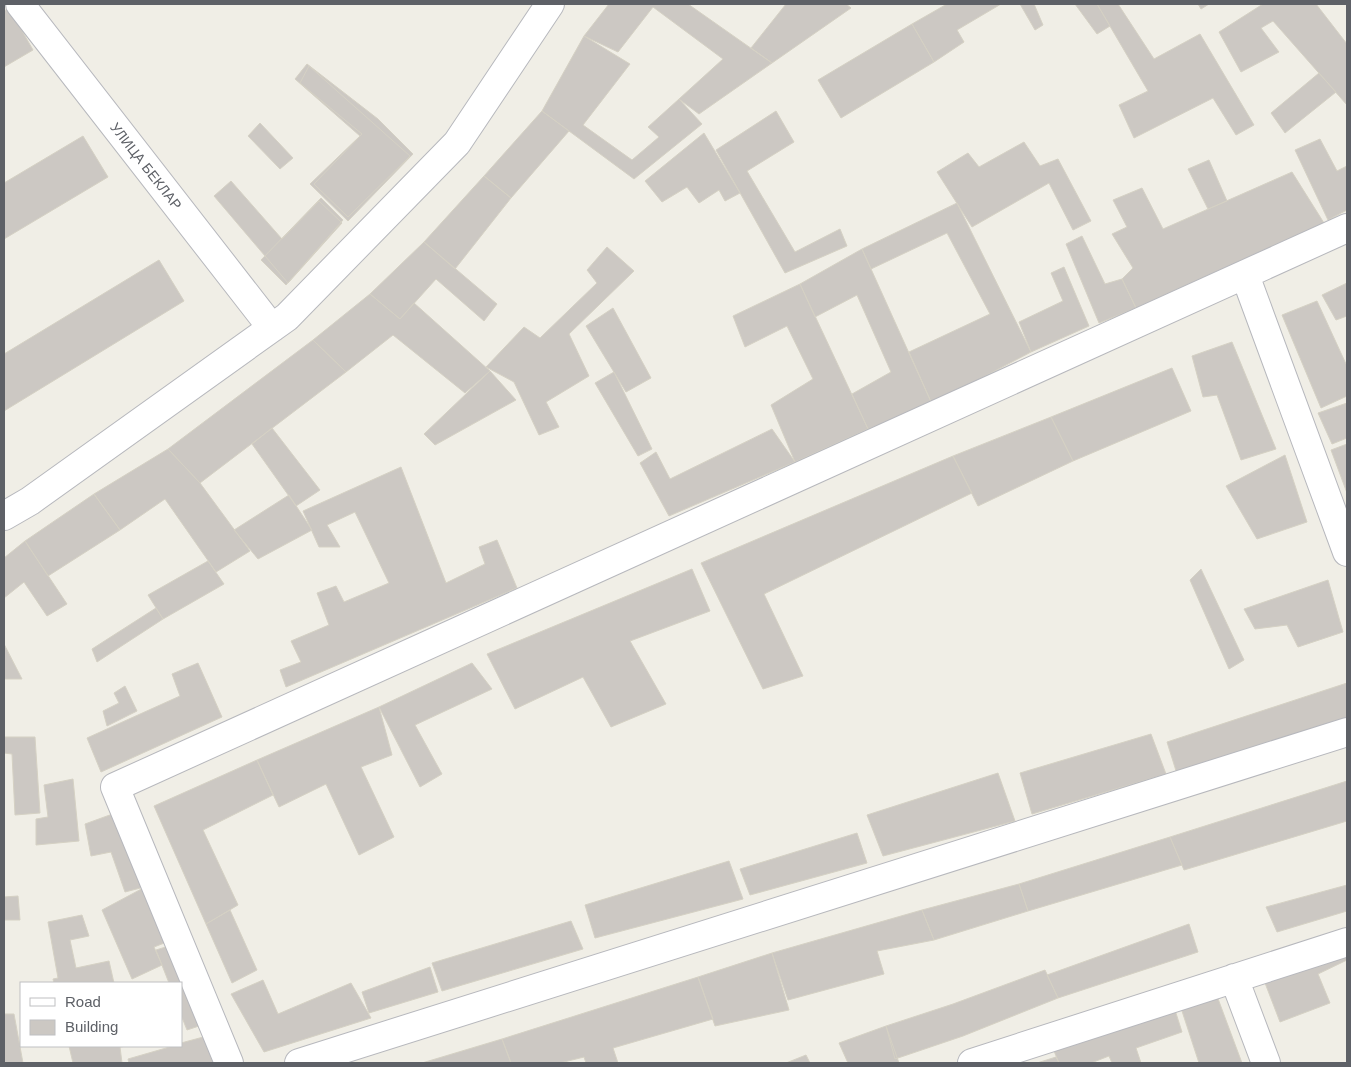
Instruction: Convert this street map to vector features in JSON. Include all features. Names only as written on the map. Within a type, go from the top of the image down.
[{"type":"street","name":"УЛИЦА БЕКЛАР","points":[[20,4],[272,328]]},
{"type":"street","points":[[4,516],[30,501],[287,317],[458,143],[550,4]]},
{"type":"street","points":[[228,1063],[115,787],[1347,228]]},
{"type":"street","points":[[1245,275],[1347,552]]},
{"type":"street","points":[[299,1063],[1347,732]]},
{"type":"street","points":[[984,1061],[1347,942]]},
{"type":"street","points":[[1234,978],[1266,1063]]},
{"type":"building","points":[[609,4],[688,4],[772,63],[699,114],[679,99],[723,59],[653,7],[618,52],[584,36]]},
{"type":"building","points":[[786,4],[846,4],[851,8],[772,63],[751,48]]},
{"type":"building","points":[[947,4],[1001,4],[957,30],[964,42],[934,62],[912,24]]},
{"type":"building","points":[[1020,4],[1034,4],[1043,25],[1035,30]]},
{"type":"building","points":[[1075,4],[1097,4],[1110,26],[1097,34]]},
{"type":"building","points":[[1097,4],[1118,4],[1154,59],[1200,34],[1254,125],[1236,135],[1213,98],[1134,138],[1119,105],[1148,91]]},
{"type":"building","points":[[1198,4],[1209,4],[1201,9]]},
{"type":"building","points":[[1263,4],[1316,4],[1347,44],[1347,105],[1273,21],[1261,28],[1279,52],[1241,72],[1219,32]]},
{"type":"building","points":[[9,8],[33,50],[4,67],[4,11]]},
{"type":"building","points":[[912,24],[934,62],[841,118],[818,80]]},
{"type":"building","points":[[584,36],[630,64],[583,125],[632,160],[659,137],[648,127],[679,99],[702,124],[634,179],[542,111]]},
{"type":"building","points":[[307,64],[378,119],[413,154],[348,221],[310,184],[360,136],[295,79]]},
{"type":"building","points":[[309,66],[410,156],[348,217],[314,184],[362,134],[300,83]]},
{"type":"building","points":[[1319,73],[1336,92],[1285,133],[1271,113]]},
{"type":"building","points":[[542,111],[569,131],[511,198],[484,176]]},
{"type":"building","points":[[776,111],[794,142],[747,171],[795,252],[840,229],[847,246],[785,273],[716,150]]},
{"type":"building","points":[[260,123],[293,158],[280,169],[248,136]]},
{"type":"building","points":[[704,133],[740,193],[725,201],[719,190],[699,203],[687,187],[662,202],[645,181]]},
{"type":"building","points":[[83,136],[108,177],[4,239],[4,183]]},
{"type":"building","points":[[1320,139],[1337,171],[1347,166],[1347,210],[1328,220],[1295,150]]},
{"type":"building","points":[[1024,142],[1040,166],[1058,159],[1091,221],[1073,230],[1049,183],[972,227],[937,172],[968,153],[979,167]]},
{"type":"building","points":[[1209,160],[1227,201],[1208,209],[1188,169]]},
{"type":"building","points":[[1292,172],[1324,223],[1136,308],[1122,279],[1133,268],[1112,234],[1127,227],[1113,200],[1142,188],[1163,229]]},
{"type":"building","points":[[484,176],[511,198],[455,269],[424,242]]},
{"type":"building","points":[[231,181],[282,239],[319,201],[342,223],[288,283],[214,196]]},
{"type":"building","points":[[321,198],[343,220],[286,285],[261,260]]},
{"type":"building","points":[[957,203],[1031,352],[932,404],[909,352],[990,314],[947,233],[871,269],[862,249]]},
{"type":"building","points":[[1082,236],[1105,284],[1122,279],[1136,308],[1099,323],[1066,244]]},
{"type":"building","points":[[424,242],[497,304],[484,321],[436,279],[400,319],[370,294]]},
{"type":"building","points":[[607,247],[634,271],[569,334],[589,376],[546,402],[559,427],[539,435],[514,382],[486,367],[524,327],[540,338],[597,283],[587,270]]},
{"type":"building","points":[[862,249],[932,404],[868,429],[852,394],[891,372],[857,295],[815,317],[800,284]]},
{"type":"building","points":[[159,260],[184,301],[4,411],[4,354]]},
{"type":"building","points":[[1064,267],[1089,326],[1031,352],[1019,322],[1063,301],[1051,273]]},
{"type":"building","points":[[1347,283],[1347,316],[1336,320],[1322,295]]},
{"type":"building","points":[[800,284],[868,429],[795,462],[771,405],[813,379],[787,326],[745,347],[733,316]]},
{"type":"building","points":[[370,294],[400,319],[414,303],[490,371],[465,393],[393,335],[346,372],[313,340]]},
{"type":"building","points":[[1317,301],[1347,364],[1347,396],[1321,408],[1282,315]]},
{"type":"building","points":[[613,308],[651,378],[626,392],[586,326]]},
{"type":"building","points":[[313,340],[346,372],[200,483],[168,449]]},
{"type":"building","points":[[1232,342],[1276,449],[1241,460],[1217,395],[1203,397],[1192,356]]},
{"type":"building","points":[[1172,368],[1191,411],[1073,461],[1051,417]]},
{"type":"building","points":[[490,371],[516,400],[435,445],[424,434]]},
{"type":"building","points":[[614,372],[652,449],[638,456],[595,383]]},
{"type":"building","points":[[1347,403],[1347,438],[1332,444],[1318,413]]},
{"type":"building","points":[[1051,417],[1073,461],[978,506],[953,456]]},
{"type":"building","points":[[272,428],[320,490],[296,506],[252,444]]},
{"type":"building","points":[[772,429],[795,462],[669,516],[640,463],[656,452],[670,479]]},
{"type":"building","points":[[1347,444],[1347,493],[1331,450]]},
{"type":"building","points":[[168,449],[200,483],[250,551],[216,572],[165,499],[120,530],[94,494]]},
{"type":"building","points":[[1285,455],[1307,522],[1257,539],[1226,486]]},
{"type":"building","points":[[953,456],[972,493],[764,594],[803,676],[763,689],[701,563]]},
{"type":"building","points":[[401,467],[446,583],[485,564],[479,547],[497,540],[517,588],[286,687],[280,670],[301,662],[291,641],[329,625],[317,593],[336,586],[344,602],[389,583],[355,512],[327,525],[340,547],[319,547],[303,511]]},
{"type":"building","points":[[94,494],[120,530],[48,576],[25,541]]},
{"type":"building","points":[[289,495],[312,530],[258,559],[234,530]]},
{"type":"building","points":[[25,541],[67,604],[47,616],[24,582],[4,598],[4,558]]},
{"type":"building","points":[[208,561],[224,584],[163,619],[148,595]]},
{"type":"building","points":[[692,569],[710,611],[630,641],[666,704],[611,727],[583,677],[515,709],[487,654]]},
{"type":"building","points":[[1201,569],[1244,660],[1229,669],[1190,580]]},
{"type":"building","points":[[1328,580],[1343,632],[1298,647],[1287,625],[1255,629],[1244,609]]},
{"type":"building","points":[[156,608],[163,619],[97,662],[92,649]]},
{"type":"building","points":[[4,644],[22,679],[4,679]]},
{"type":"building","points":[[198,663],[222,717],[101,772],[87,738],[180,696],[172,674]]},
{"type":"building","points":[[472,663],[492,689],[415,725],[442,774],[420,787],[379,707]]},
{"type":"building","points":[[1347,683],[1347,718],[1177,774],[1167,742]]},
{"type":"building","points":[[125,686],[137,711],[107,726],[103,711],[119,703],[114,693]]},
{"type":"building","points":[[379,707],[392,755],[361,767],[394,837],[359,855],[326,784],[279,807],[257,760]]},
{"type":"building","points":[[1151,734],[1166,774],[1032,814],[1020,773]]},
{"type":"building","points":[[4,737],[35,737],[40,813],[15,815],[12,754],[4,753]]},
{"type":"building","points":[[257,760],[273,795],[203,830],[238,905],[206,924],[154,806]]},
{"type":"building","points":[[998,773],[1015,821],[883,856],[867,815]]},
{"type":"building","points":[[73,779],[79,841],[36,845],[36,819],[48,817],[44,785]]},
{"type":"building","points":[[1347,781],[1347,821],[1184,870],[1170,837]]},
{"type":"building","points":[[118,812],[148,886],[125,892],[111,852],[91,856],[85,824]]},
{"type":"building","points":[[857,833],[867,863],[750,895],[740,869]]},
{"type":"building","points":[[1170,837],[1182,865],[1028,911],[1019,884]]},
{"type":"building","points":[[729,861],[743,899],[595,938],[585,905]]},
{"type":"building","points":[[1019,884],[1028,911],[934,940],[922,910]]},
{"type":"building","points":[[1347,885],[1347,911],[1277,932],[1266,907]]},
{"type":"building","points":[[147,886],[172,940],[154,947],[162,965],[132,979],[102,910]]},
{"type":"building","points":[[18,896],[20,920],[4,920],[4,897]]},
{"type":"building","points":[[230,910],[257,970],[232,983],[206,924]]},
{"type":"building","points":[[922,910],[934,940],[877,951],[884,974],[788,1000],[772,953]]},
{"type":"building","points":[[82,915],[89,936],[70,940],[76,968],[109,961],[114,982],[54,982],[53,979],[58,978],[48,922]]},
{"type":"building","points":[[571,921],[583,949],[442,991],[432,963]]},
{"type":"building","points":[[1189,924],[1198,952],[1058,998],[1047,975]]},
{"type":"building","points":[[1347,938],[1347,960],[1318,974],[1330,1003],[1280,1022],[1260,970]]},
{"type":"building","points":[[172,945],[205,1024],[187,1030],[182,1018],[182,982],[169,982],[156,950]]},
{"type":"building","points":[[772,953],[789,1010],[715,1026],[698,977]]},
{"type":"building","points":[[430,967],[438,992],[369,1013],[362,992]]},
{"type":"building","points":[[1045,970],[1058,998],[963,1036],[895,1059],[886,1026],[953,1004]]},
{"type":"building","points":[[698,977],[713,1019],[613,1048],[618,1063],[586,1063],[584,1057],[560,1063],[511,1063],[502,1039]]},
{"type":"building","points":[[263,980],[278,1014],[351,983],[371,1018],[264,1052],[231,994]]},
{"type":"building","points":[[1217,996],[1242,1063],[1199,1063],[1181,1008]]},
{"type":"building","points":[[1175,1010],[1182,1032],[1136,1048],[1141,1063],[1112,1063],[1109,1056],[1091,1063],[1059,1063],[1054,1051]]},
{"type":"building","points":[[4,1014],[14,1014],[23,1063],[4,1063]]},
{"type":"building","points":[[886,1026],[899,1063],[848,1063],[839,1043]]},
{"type":"building","points":[[207,1036],[216,1063],[129,1063],[128,1059],[170,1047],[182,1047],[182,1043]]},
{"type":"building","points":[[502,1039],[511,1063],[422,1063]]},
{"type":"building","points":[[69,1047],[120,1047],[122,1063],[73,1063]]},
{"type":"building","points":[[806,1055],[810,1063],[786,1063]]},
{"type":"building","points":[[1056,1057],[1059,1063],[1037,1063]]}]
